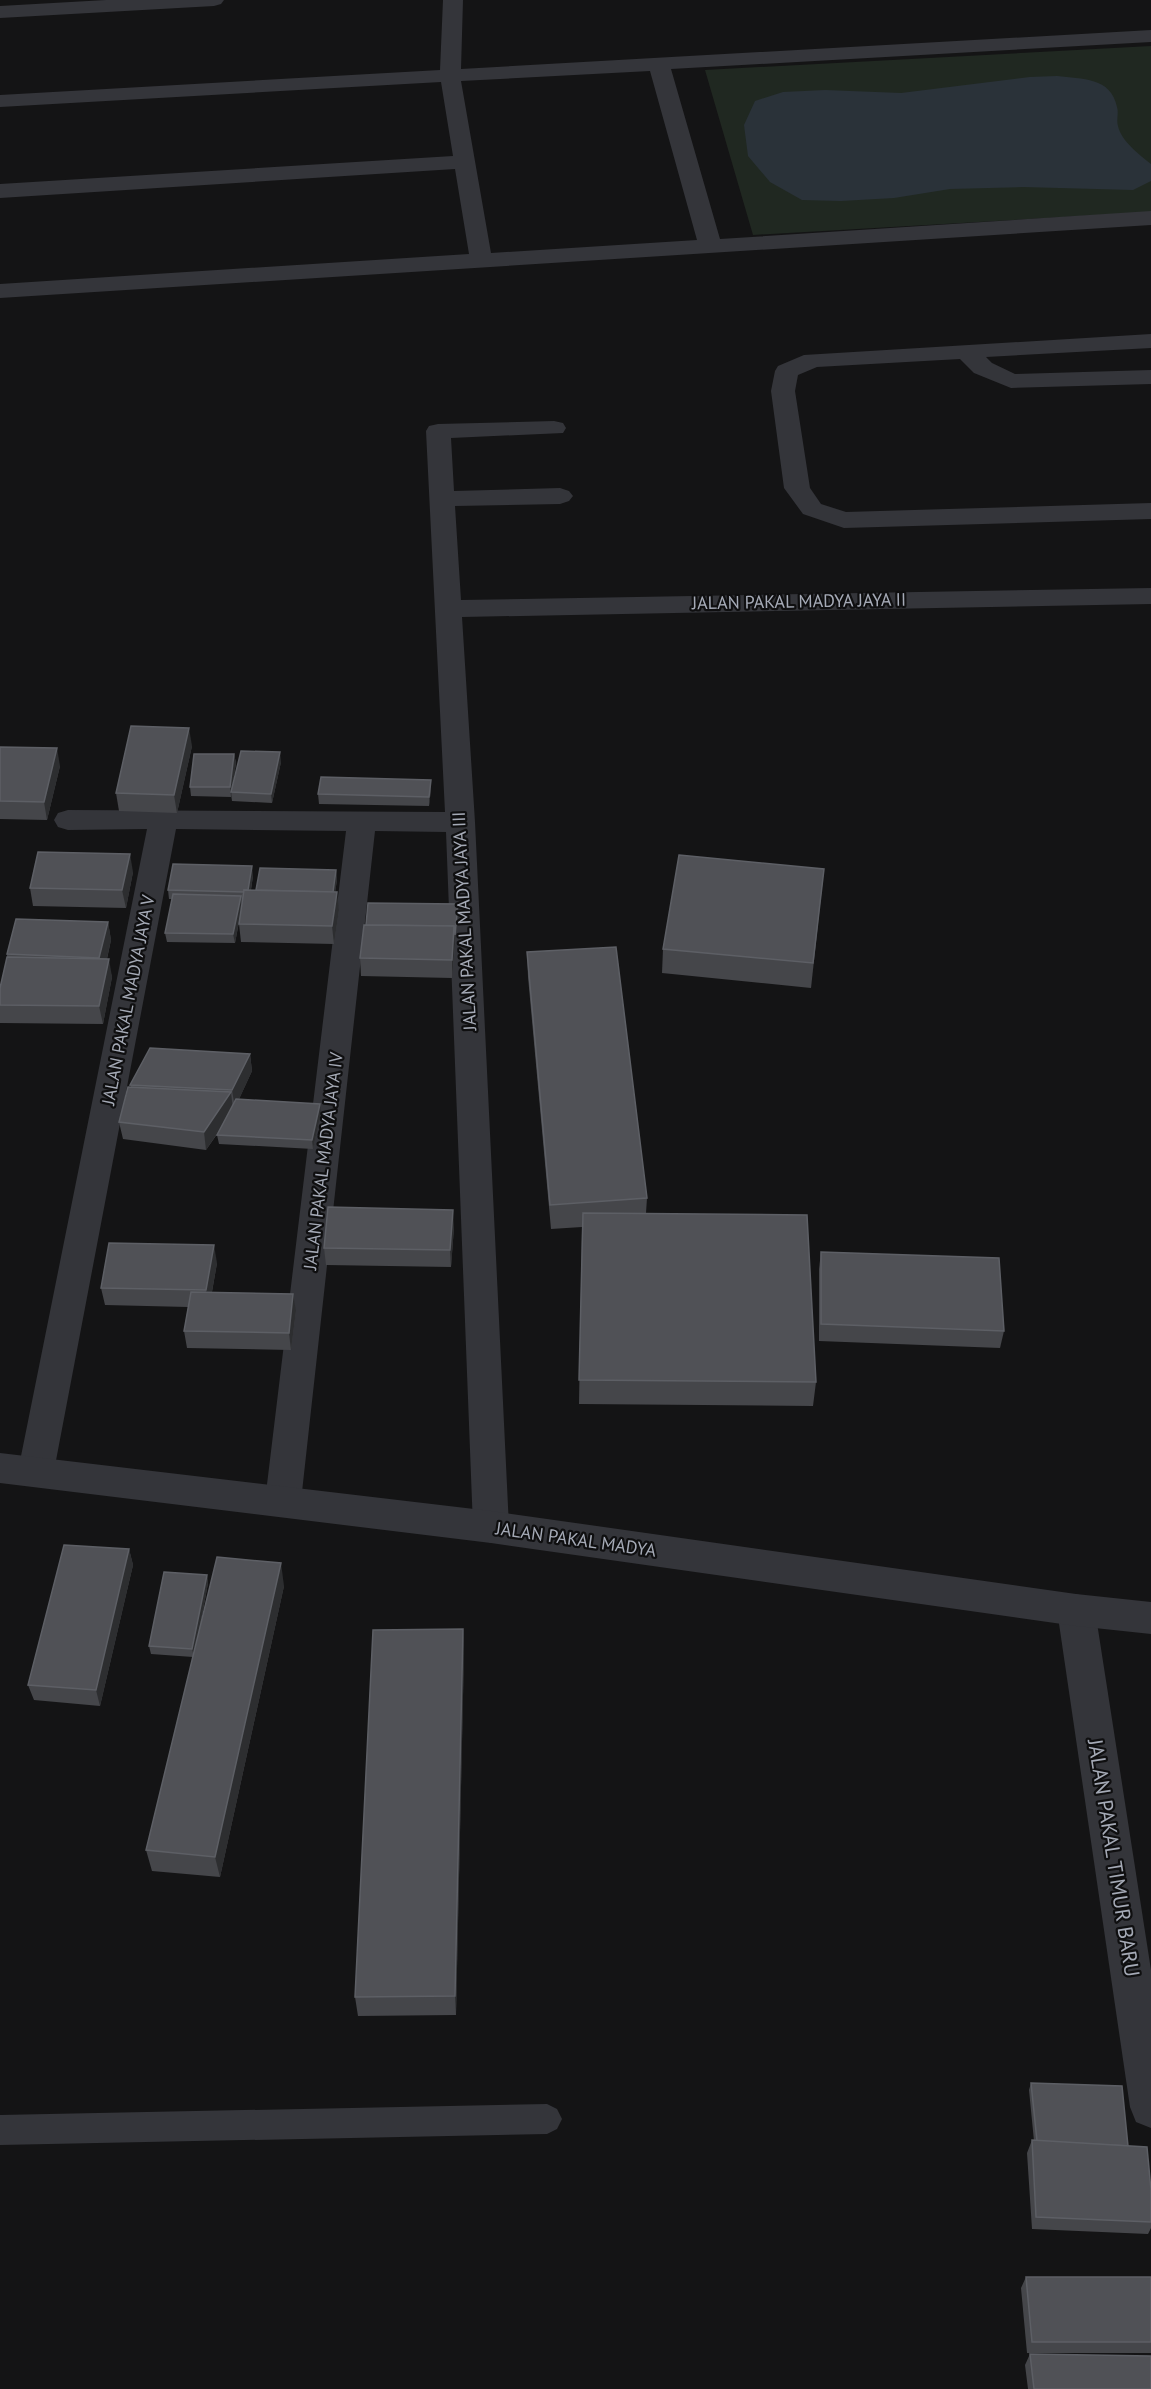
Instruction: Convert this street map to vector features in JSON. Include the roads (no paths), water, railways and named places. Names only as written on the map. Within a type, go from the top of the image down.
[{"type":"street","points":[[0,12],[214,0]]},
{"type":"street","points":[[453,0],[450,76],[481,260]]},
{"type":"street","points":[[0,101],[1151,36]]},
{"type":"street","points":[[658,64],[710,245]]},
{"type":"street","points":[[0,191],[465,162]]},
{"type":"street","points":[[0,291],[1151,218]]},
{"type":"street","points":[[1151,341],[813,360],[787,371],[783,391],[797,488],[812,509],[844,520],[1151,511]]},
{"type":"street","points":[[966,352],[983,368],[1011,381],[1151,377]]},
{"type":"street","name":"JALAN PAKAL MADYA JAYA III","points":[[491,1527],[460,822],[438,431],[554,428]]},
{"type":"street","points":[[441,499],[560,496]]},
{"type":"street","name":"JALAN PAKAL MADYA JAYA II","points":[[447,609],[1151,596]]},
{"type":"street","name":"JALAN PAKAL MADYA JAYA V","points":[[36,1471],[163,819]]},
{"type":"street","points":[[68,820],[460,822]]},
{"type":"street","name":"JALAN PAKAL MADYA JAYA IV","points":[[283,1501],[362,821]]},
{"type":"street","name":"JALAN PAKAL MADYA","points":[[0,1468],[491,1527],[1076,1610],[1151,1618]]},
{"type":"street","name":"JALAN PAKAL TIMUR BARU","points":[[1076,1610],[1151,2107]]},
{"type":"lane","points":[[0,2130],[547,2119]]}]
